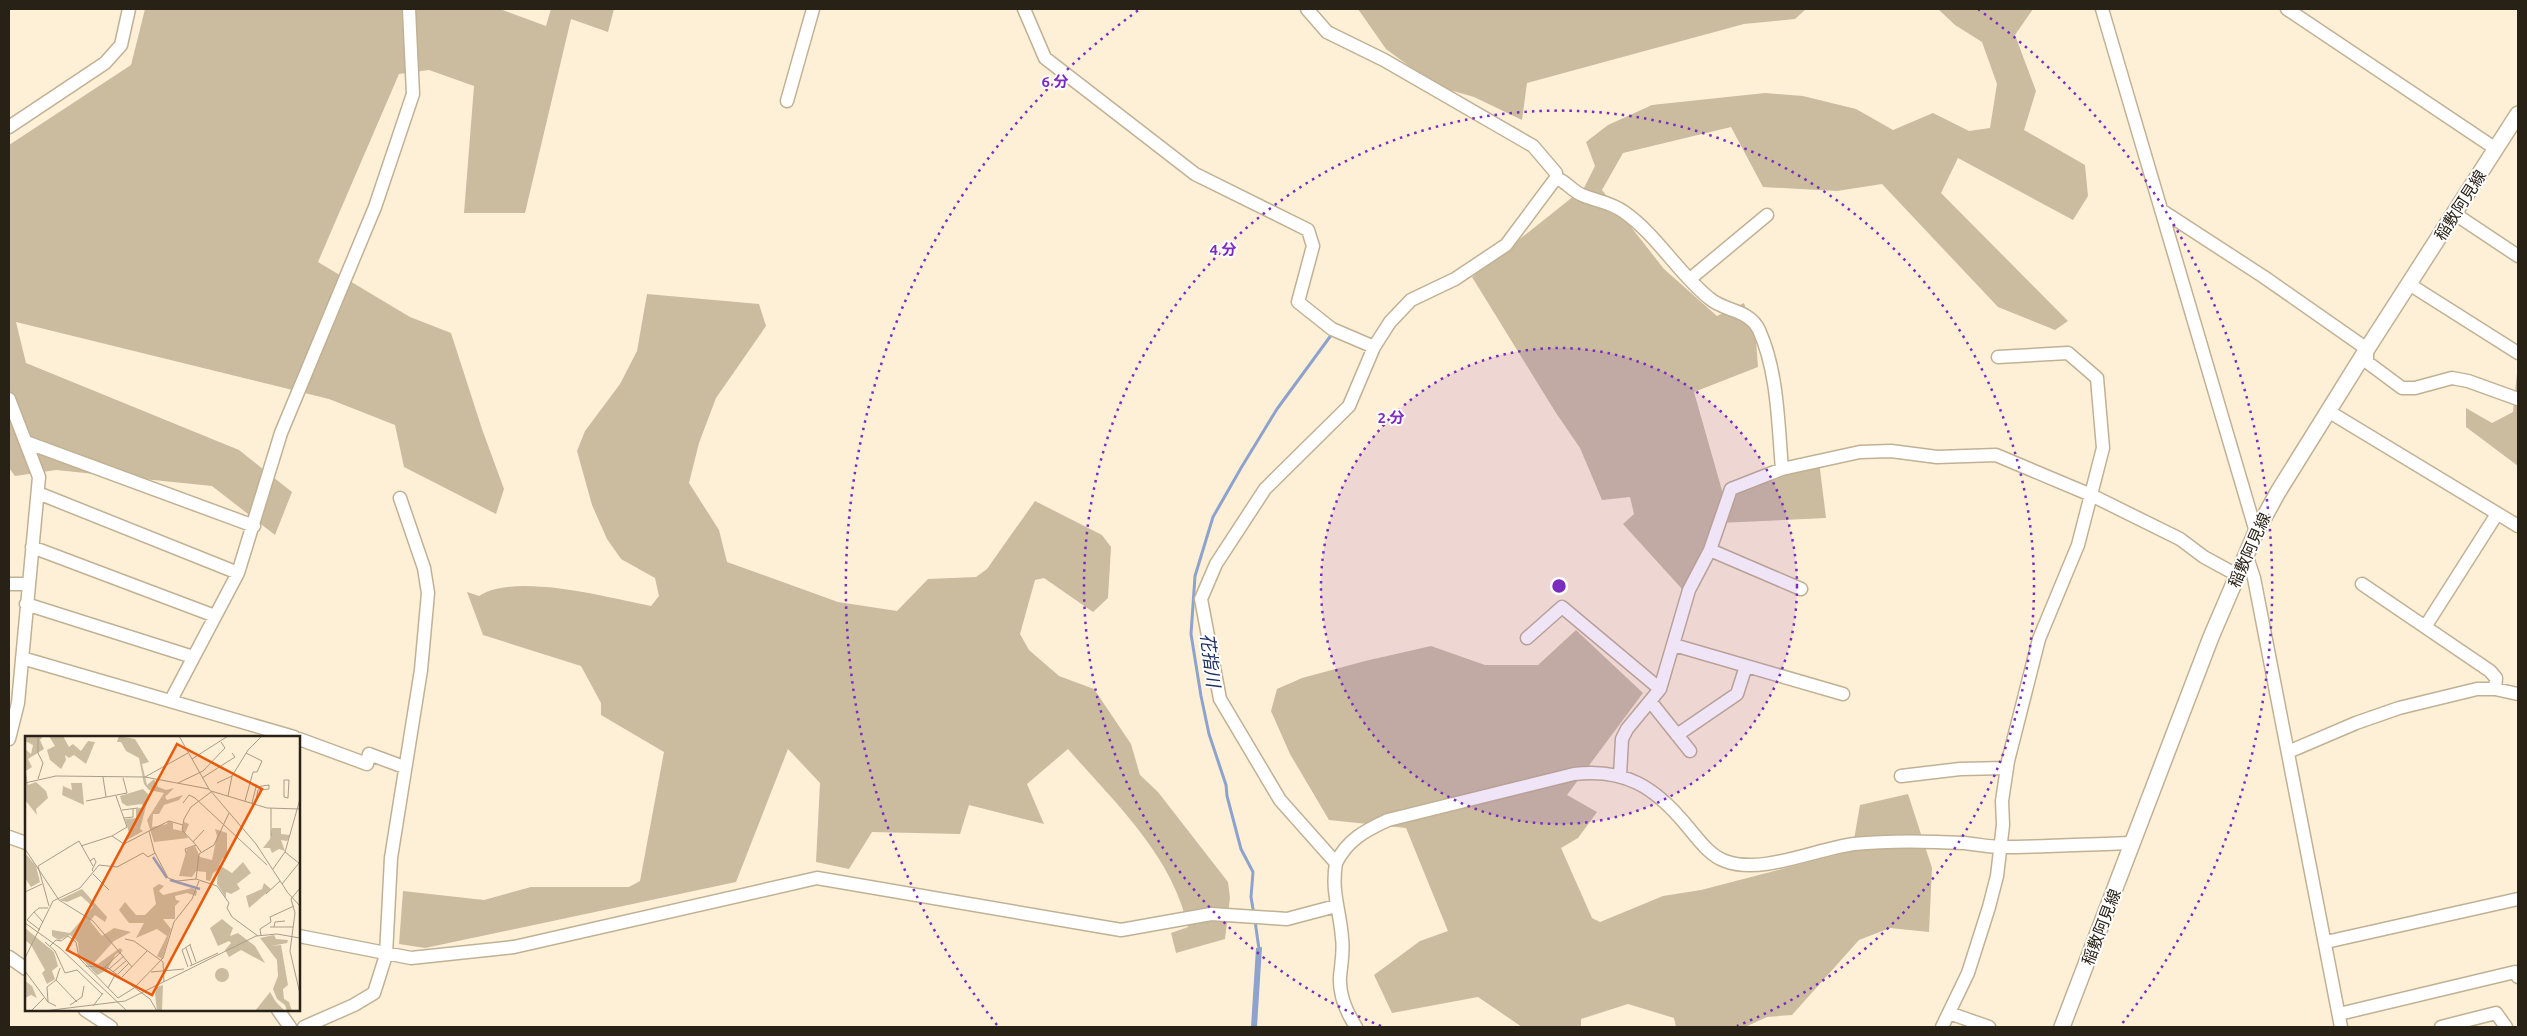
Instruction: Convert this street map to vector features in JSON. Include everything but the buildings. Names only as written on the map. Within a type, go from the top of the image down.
[{"type":"main road","name":"稲敷阿見線","points":[[2062,1027],[2208,646],[2256,532],[2278,492],[2328,411],[2518,114]]},
{"type":"street","points":[[9,127],[105,63],[121,45],[129,9]]},
{"type":"street","points":[[171,700],[238,573],[281,433],[375,207],[413,94],[409,9]]},
{"type":"street","points":[[787,101],[813,9]]},
{"type":"street","points":[[1024,9],[1045,58],[1195,174],[1308,230],[1313,246],[1298,302],[1332,328],[1374,347]]},
{"type":"street","points":[[1306,9],[1327,32],[1384,60],[1533,146],[1556,174],[1556,178],[1582,195],[1609,203],[1624,212],[1716,304],[1744,314],[1753,320],[1759,330],[1766,350],[1782,468]]},
{"type":"street","points":[[2102,9],[2256,532]]},
{"type":"street","points":[[2287,9],[2496,149]]},
{"type":"street","points":[[1336,863],[1280,800],[1220,699],[1202,599],[1216,564],[1265,489],[1349,406],[1374,347],[1390,322],[1411,300],[1455,278],[1506,245],[1556,178]]},
{"type":"street","points":[[2161,210],[2264,277],[2367,349],[2367,362],[2402,388],[2415,388],[2452,378],[2468,381],[2518,399]]},
{"type":"street","points":[[2455,214],[2518,256]]},
{"type":"street","points":[[1690,279],[1767,215]]},
{"type":"street","points":[[2409,284],[2518,353]]},
{"type":"street","points":[[1942,1027],[1968,973],[1989,907],[2000,847],[2006,768],[2039,638],[2078,545],[2103,448],[2097,378],[2068,353],[1998,357]]},
{"type":"street","points":[[9,399],[39,477],[18,703],[9,739]]},
{"type":"street","points":[[2328,411],[2518,526]]},
{"type":"street","points":[[26,442],[254,526]]},
{"type":"street","points":[[1620,776],[1622,739],[1627,729],[1660,689],[1689,590],[1710,550],[1731,489],[1782,468],[1860,452],[1891,451],[1937,456],[1996,455],[2091,495],[2180,540],[2204,557],[2238,575]]},
{"type":"street","points":[[38,493],[238,573]]},
{"type":"street","points":[[304,1027],[354,1005],[374,993],[386,954],[391,858],[404,767],[421,670],[428,593],[424,568],[400,498]]},
{"type":"street","points":[[2425,627],[2497,514]]},
{"type":"street","points":[[32,547],[215,616]]},
{"type":"street","points":[[1710,550],[1800,589]]},
{"type":"street","points":[[2246,554],[2252,573],[2288,752],[2341,1027]]},
{"type":"street","points":[[9,584],[28,584]]},
{"type":"street","points":[[2362,584],[2490,671],[2496,678],[2495,689]]},
{"type":"street","points":[[26,604],[194,657]]},
{"type":"street","points":[[1527,638],[1562,607],[1660,689]]},
{"type":"street","points":[[1674,645],[1843,694]]},
{"type":"street","points":[[22,658],[291,736]]},
{"type":"street","points":[[1677,734],[1737,694],[1746,666]]},
{"type":"street","points":[[2288,752],[2399,708],[2477,689],[2495,689],[2518,694]]},
{"type":"street","points":[[1650,701],[1690,751]]},
{"type":"street","points":[[300,739],[367,764],[369,754],[404,767]]},
{"type":"street","points":[[1901,776],[1960,769],[2006,768]]},
{"type":"street","points":[[1356,1027],[1347,1012],[1340,978],[1343,956],[1342,937],[1333,885],[1336,863],[1351,842],[1368,829],[1388,820],[1574,774],[1590,772],[1620,776],[1648,788],[1666,802],[1711,853],[1725,861],[1752,867],[1822,850],[1880,842],[1928,841],[2000,847],[2134,843]]},
{"type":"street","points":[[9,838],[25,843]]},
{"type":"street","points":[[300,936],[411,958],[514,947],[817,878],[1121,930],[1211,914],[1287,918],[1336,906]]},
{"type":"street","points":[[2326,942],[2518,899]]},
{"type":"street","points":[[9,957],[25,968]]},
{"type":"street","points":[[2339,1014],[2515,972],[2518,978]]},
{"type":"street","points":[[87,1011],[110,1027]]},
{"type":"street","points":[[279,1011],[290,1027]]},
{"type":"street","points":[[1949,1013],[1988,1027]]},
{"type":"street","points":[[2441,1027],[2496,1013],[2506,1027]]},
{"type":"shaded area","points":[[145,9],[500,9],[546,26],[551,9],[614,9],[608,32],[571,19],[525,213],[464,213],[474,86],[429,70],[399,74],[318,262],[410,317],[451,333],[482,429],[504,489],[496,514],[404,467],[395,425],[329,399],[16,322],[26,363],[239,450],[292,492],[275,535],[212,486],[56,470],[15,476],[9,468],[9,145],[131,65]]},
{"type":"shaded area","points":[[1358,9],[1806,9],[1795,19],[1744,24],[1527,83],[1522,120],[1474,97],[1436,86],[1386,49]]},
{"type":"shaded area","points":[[1938,9],[2033,9],[2015,35],[2036,91],[2024,130],[2085,165],[2088,196],[2073,220],[1958,158],[1941,193],[2068,321],[2055,330],[1998,307],[1882,184],[1837,191],[1763,187],[1731,127],[1623,153],[1602,190],[1664,269],[1717,316],[1744,303],[1756,340],[1758,367],[1694,392],[1723,494],[1819,461],[1826,518],[1718,523],[1682,589],[1623,524],[1634,514],[1630,497],[1602,500],[1580,448],[1556,413],[1472,277],[1584,188],[1595,166],[1586,142],[1608,125],[1652,105],[1765,93],[1803,96],[1856,109],[1893,130],[1933,113],[1969,131],[1990,128],[1997,84],[1982,42],[1955,25]]},
{"type":"shaded area","points":[[647,294],[759,304],[766,326],[716,398],[699,443],[689,483],[719,530],[727,562],[838,602],[897,611],[928,579],[976,577],[987,569],[1035,501],[1102,535],[1111,547],[1108,598],[1093,612],[1044,578],[1035,580],[1020,634],[1029,650],[1059,676],[1094,689],[1131,744],[1140,775],[1158,792],[1228,882],[1230,898],[1225,939],[1176,953],[1171,933],[1188,927],[1180,901],[1169,876],[1140,831],[1068,749],[1027,784],[1044,824],[969,805],[960,834],[872,832],[849,869],[816,862],[820,783],[788,749],[736,882],[425,948],[399,944],[403,891],[484,900],[531,887],[629,887],[640,881],[664,752],[601,715],[601,703],[581,666],[483,635],[467,592],[479,596],[495,589],[515,586],[538,587],[588,593],[651,606],[659,596],[655,578],[621,559],[607,539],[592,505],[577,451],[585,431],[620,384],[637,351]]},
{"type":"shaded area","points":[[2518,363],[2518,466],[2466,427],[2466,408],[2492,423],[2513,412]]},
{"type":"shaded area","points":[[1576,630],[1643,693],[1567,795],[1597,812],[1578,838],[1561,848],[1592,918],[1600,922],[1663,896],[1701,890],[1852,851],[1860,805],[1908,794],[1932,868],[1929,932],[1890,928],[1859,940],[1792,1015],[1767,1017],[1745,1027],[1676,1027],[1674,1018],[1628,1004],[1581,1019],[1581,1027],[1522,1027],[1478,997],[1392,1013],[1374,975],[1420,941],[1448,931],[1406,828],[1329,820],[1290,754],[1271,711],[1277,689],[1302,678],[1431,646],[1485,665],[1538,665]]},
{"type":"water","points":[[1262,947],[1257,1027],[1251,1027],[1256,948]]},
{"type":"waterway","name":"花指川","points":[[1254,915],[1251,897],[1253,872],[1241,849],[1227,796],[1226,785],[1209,734],[1201,696],[1191,634],[1195,576],[1213,517],[1277,409],[1332,334]]},
{"type":"waterway","name":"花指川","points":[[1255,921],[1259,949]]}]
